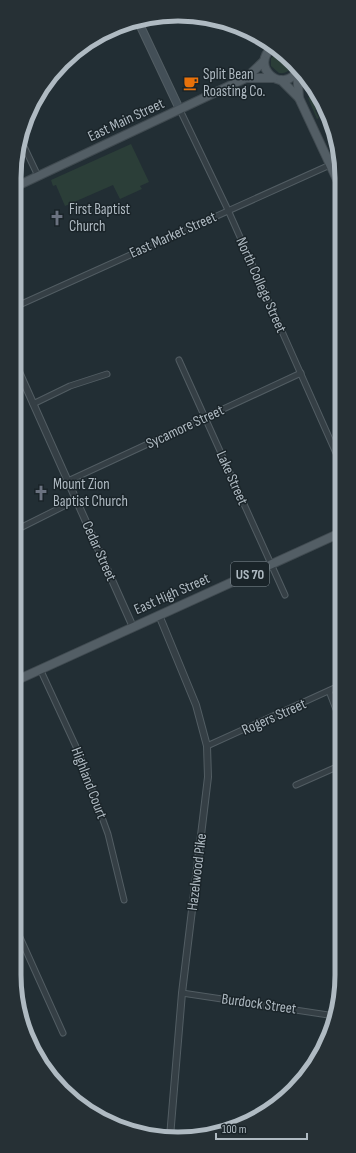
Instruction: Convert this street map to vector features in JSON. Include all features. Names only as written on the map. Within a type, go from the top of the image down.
[{"type":"main road","points":[[140,25],[180,110]]},
{"type":"main road","points":[[266,48],[265,58],[267,72],[299,98]]},
{"type":"main road","name":"East Main Street","points":[[21,184],[246,78],[270,51]]},
{"type":"main road","points":[[277,79],[290,78],[295,73]]},
{"type":"main road","points":[[298,77],[299,98],[335,175]]},
{"type":"main road","name":"East Main Street","points":[[246,78],[277,79]]},
{"type":"main road","name":"East High Street","points":[[21,679],[41,671],[159,615],[335,535]]},
{"type":"street","name":"North College Street","points":[[180,110],[228,210],[335,451]]},
{"type":"street","points":[[24,147],[38,176]]},
{"type":"street","name":"East Market Street","points":[[21,304],[334,163]]},
{"type":"street","name":"Lake Street","points":[[178,360],[285,595]]},
{"type":"street","name":"Sycamore Street","points":[[68,481],[301,373]]},
{"type":"street","points":[[33,404],[70,386],[107,374]]},
{"type":"street","name":"Cedar Street","points":[[21,376],[133,628]]},
{"type":"street","points":[[21,528],[76,500]]},
{"type":"street","name":"Hazelwood Pike","points":[[159,615],[196,705],[207,746],[208,777],[182,993],[170,1132]]},
{"type":"street","name":"Highland Court","points":[[41,671],[81,758],[108,834],[124,900]]},
{"type":"street","name":"Rogers Street","points":[[207,746],[335,688]]},
{"type":"street","points":[[329,691],[335,706]]},
{"type":"street","points":[[296,785],[335,768]]},
{"type":"street","points":[[21,939],[64,1033]]},
{"type":"street","name":"Burdock Street","points":[[182,993],[330,1015]]},
{"type":"green space","points":[[275,54],[291,69],[290,70],[284,73],[279,73],[271,66],[271,58]]},
{"type":"green space","points":[[312,96],[319,109],[315,110],[319,118],[317,119],[308,98]]},
{"type":"green space","points":[[131,144],[149,182],[140,186],[142,189],[120,199],[113,185],[65,206],[56,185],[53,186],[51,180]]},
{"type":"place","name":"Split Bean Roasting Co.","points":[[191,83]]},
{"type":"place","name":"First Baptist Church","points":[[57,218]]},
{"type":"place","name":"Mount Zion Baptist Church","points":[[41,493]]}]
